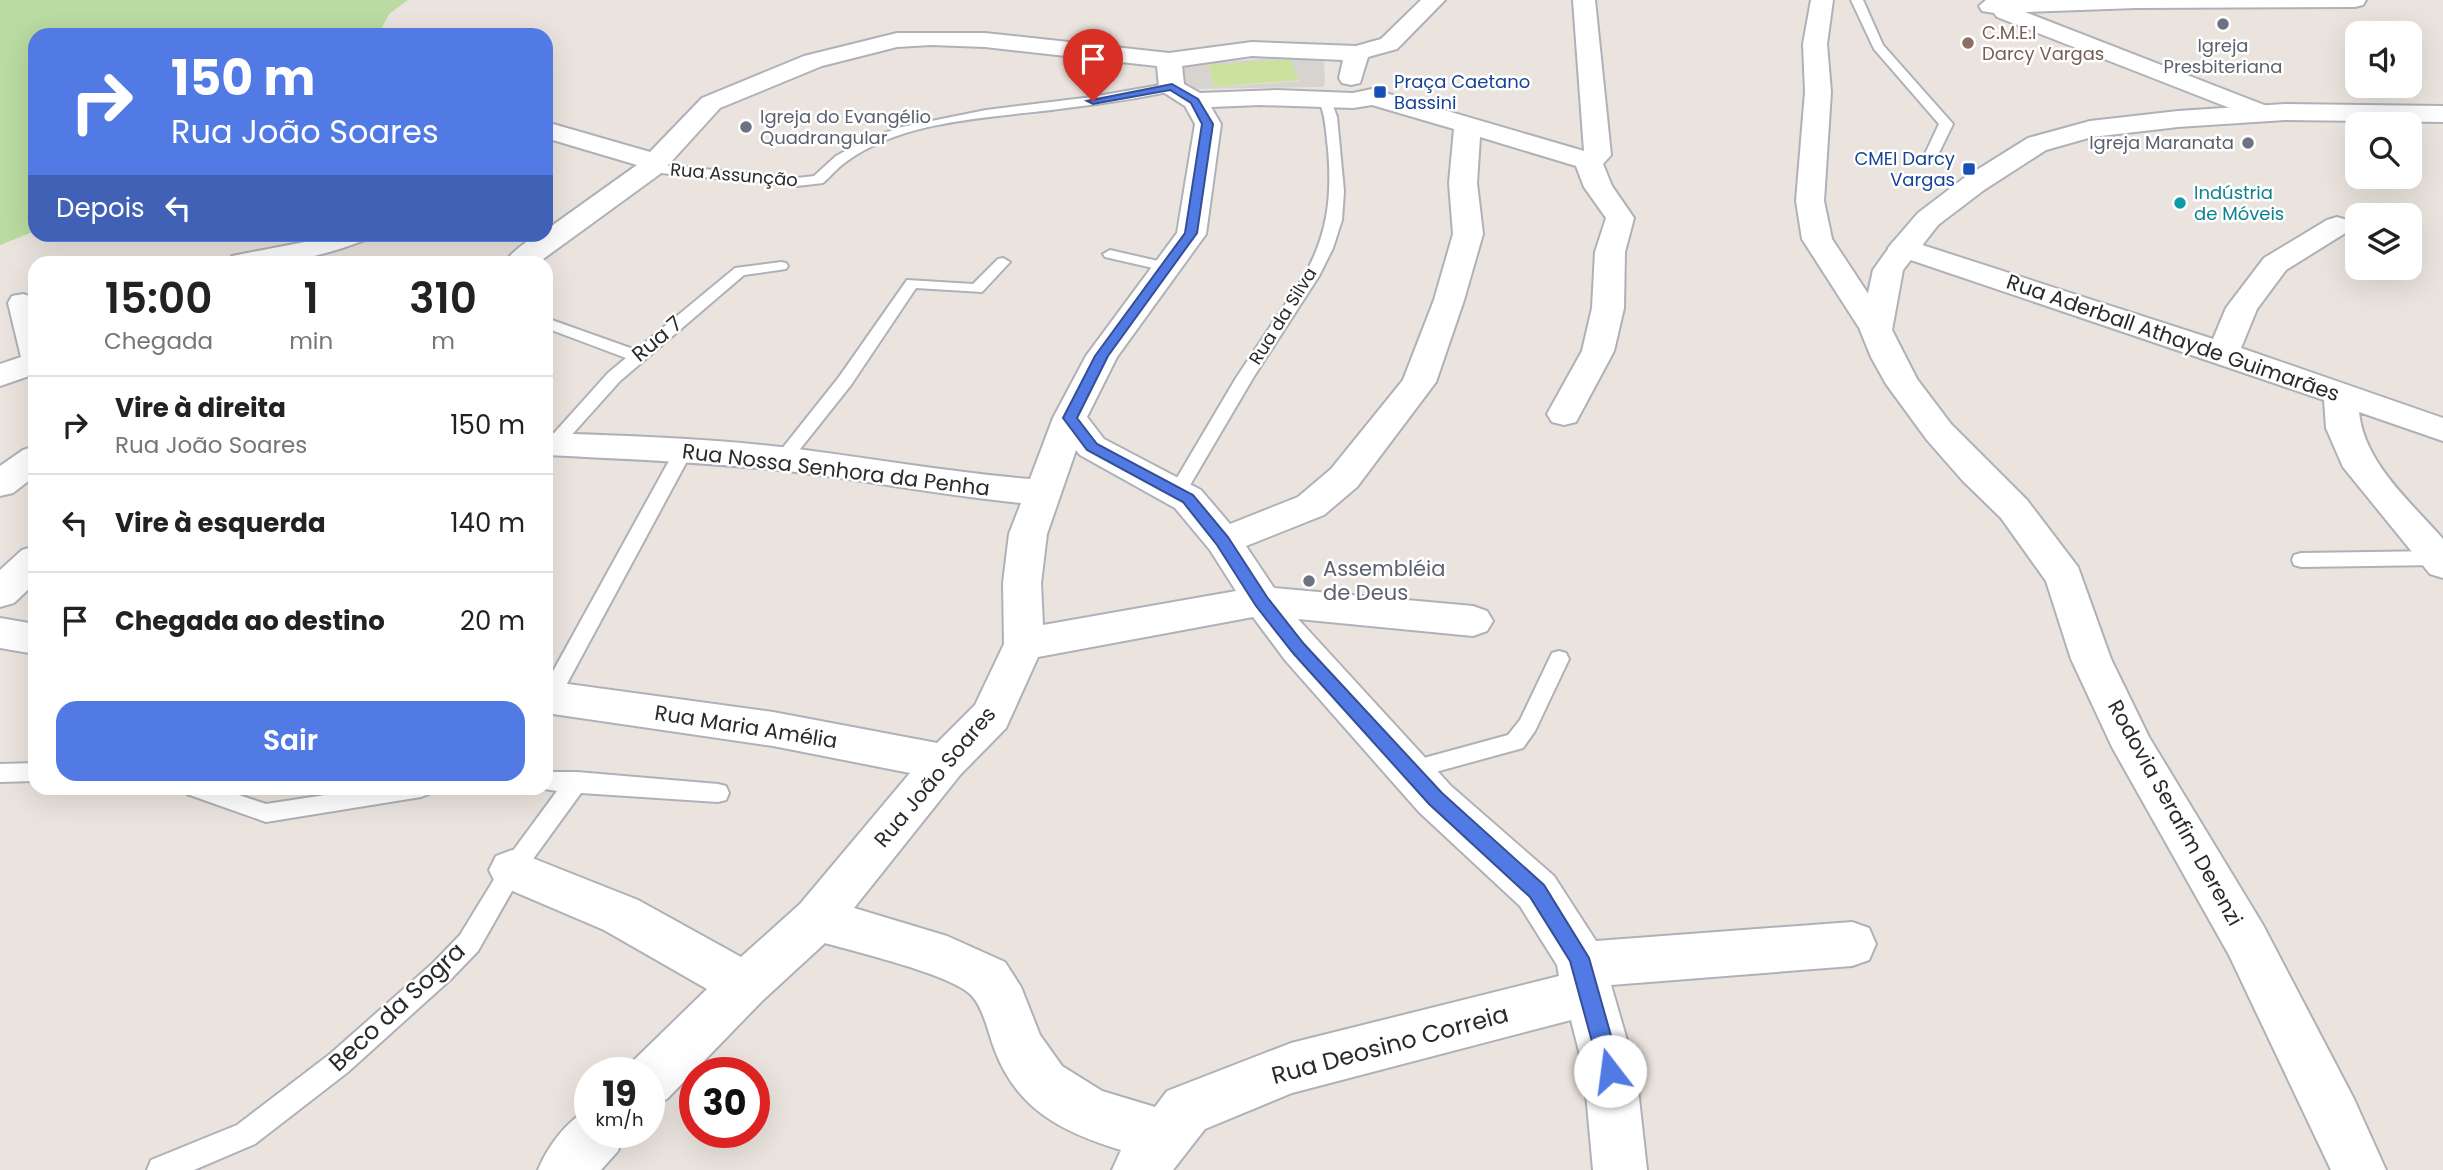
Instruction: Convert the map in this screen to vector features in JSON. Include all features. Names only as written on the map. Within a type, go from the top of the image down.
[{"type":"street","points":[[553,238],[653,165],[711,103],[813,61],[897,40],[931,38],[985,40],[1169,60],[1252,49],[1357,53],[1389,44],[1434,0]]},
{"type":"street","points":[[1196,95],[1287,110],[1339,97],[1356,103],[1372,97],[1587,161],[1598,155],[1584,0]]},
{"type":"street","name":"Rodovia Serafim Derenzi","points":[[1822,0],[1815,44],[1818,92],[1810,201],[1816,239],[1876,330],[1887,357],[1932,422],[1976,473],[2014,509],[2064,577],[2091,659],[2133,747],[2246,940],[2336,1118],[2359,1170]]},
{"type":"street","points":[[1983,3],[2355,0]]},
{"type":"street","points":[[1983,3],[2263,113]]},
{"type":"street","points":[[1339,97],[1357,53]]},
{"type":"street","name":"Rua João Soares","points":[[665,1065],[745,985],[817,919],[945,762],[991,716],[1024,644],[1022,583],[1028,534],[1070,418],[1101,356],[1191,233],[1208,124],[1196,95],[1169,60]]},
{"type":"street","points":[[1876,330],[1888,270],[1928,219],[1974,184],[2037,144],[2090,129],[2178,119],[2263,113],[2443,114]]},
{"type":"street","points":[[1223,541],[1311,506],[1344,478],[1419,383],[1449,300],[1468,234],[1462,184],[1467,127]]},
{"type":"street","points":[[553,134],[653,165]]},
{"type":"street","points":[[1564,414],[1598,351],[1608,308],[1609,252],[1620,218],[1598,187],[1587,161]]},
{"type":"street","points":[[2223,353],[2242,308],[2275,264],[2337,226]]},
{"type":"street","points":[[275,256],[335,242]]},
{"type":"street","points":[[528,256],[547,242]]},
{"type":"street","name":"Rua Aderball Athayde Guimarães","points":[[1903,248],[2223,353],[2443,430]]},
{"type":"street","points":[[19,304],[28,332]]},
{"type":"street","points":[[0,376],[28,366]]},
{"type":"street","points":[[2340,394],[2343,428],[2361,467],[2440,561]]},
{"type":"street","points":[[1070,418],[1092,447],[1188,499],[1223,541],[1262,601],[1298,649],[1435,799],[1537,891],[1579,958],[1610,1071],[1620,1170]]},
{"type":"street","name":"Rua Nossa Senhora da Penha","points":[[553,444],[684,450],[783,459],[947,484],[1043,493]]},
{"type":"street","points":[[0,484],[28,463]]},
{"type":"street","points":[[0,593],[28,567]]},
{"type":"street","points":[[1024,644],[1262,601],[1473,621]]},
{"type":"street","points":[[0,633],[28,638]]},
{"type":"street","name":"Rua Maria Amélia","points":[[553,699],[773,729],[945,762]]},
{"type":"street","points":[[512,870],[621,915],[745,985]]},
{"type":"street","points":[[817,919],[947,958],[988,978],[1003,1004],[1020,1049],[1044,1084],[1152,1154]]},
{"type":"street","name":"Rua Deosino Correia","points":[[1152,1154],[1186,1110],[1291,1068],[1585,979],[1852,944]]},
{"type":"street","points":[[565,1170],[585,1148]]},
{"type":"lane","points":[[1857,0],[1878,46],[1946,124],[1931,156]]},
{"type":"lane","name":"Rua Assunção","points":[[653,165],[797,182],[818,180],[828,168],[870,142],[904,131],[1009,110],[1093,101],[1196,95]]},
{"type":"lane","name":"Rua da Silva","points":[[1177,493],[1222,414],[1295,304],[1331,234],[1337,195],[1331,117],[1339,97]]},
{"type":"lane","points":[[1110,254],[1166,267]]},
{"type":"lane","points":[[783,459],[845,380],[912,283],[977,289],[1003,262]]},
{"type":"lane","name":"Rua 7","points":[[553,440],[636,356],[740,271],[781,266]]},
{"type":"lane","points":[[553,326],[636,356]]},
{"type":"lane","points":[[553,689],[684,450]]},
{"type":"lane","points":[[2301,560],[2440,561]]},
{"type":"lane","points":[[1410,770],[1515,743],[1528,725],[1559,659]]},
{"type":"lane","points":[[0,773],[28,772]]},
{"type":"lane","points":[[553,781],[718,793]]},
{"type":"lane","name":"Beco da Sogra","points":[[161,1170],[246,1135],[339,1063],[442,971],[469,943],[512,870],[577,781]]},
{"type":"lane","points":[[212,795],[266,813],[381,795]]},
{"type":"green space","points":[[0,0],[408,0],[389,14],[382,28],[28,28],[28,234],[0,245]]},
{"type":"green space","points":[[1290,59],[1300,80],[1214,87],[1208,64]]},
{"type":"shaded area","points":[[1318,55],[1324,63],[1325,84],[1323,87],[1190,89],[1184,86],[1183,69],[1191,64]],"holes":[[[1290,59],[1299,81],[1214,87],[1208,65]]]},
{"type":"place","name":"Igreja Presbiteriana","points":[[2223,24]]},
{"type":"place","name":"C.M.E.I Darcy Vargas","points":[[1968,43]]},
{"type":"place","name":"Praça Caetano Bassini","points":[[1380,92]]},
{"type":"place","name":"Igreja do Evangélio Quadrangular","points":[[746,127]]},
{"type":"place","name":"Igreja Maranata","points":[[2248,143]]},
{"type":"place","name":"CMEI Darcy Vargas","points":[[1969,169]]},
{"type":"place","name":"Indústria de Móveis","points":[[2180,203]]},
{"type":"place","name":"Assembléia de Deus","points":[[1309,581]]},
{"type":"route","points":[[1093,101],[1172,87],[1195,101],[1208,124],[1191,233],[1101,356],[1070,418],[1092,447],[1188,499],[1223,541],[1262,601],[1298,649],[1435,799],[1537,891],[1579,958],[1610,1071]]}]
